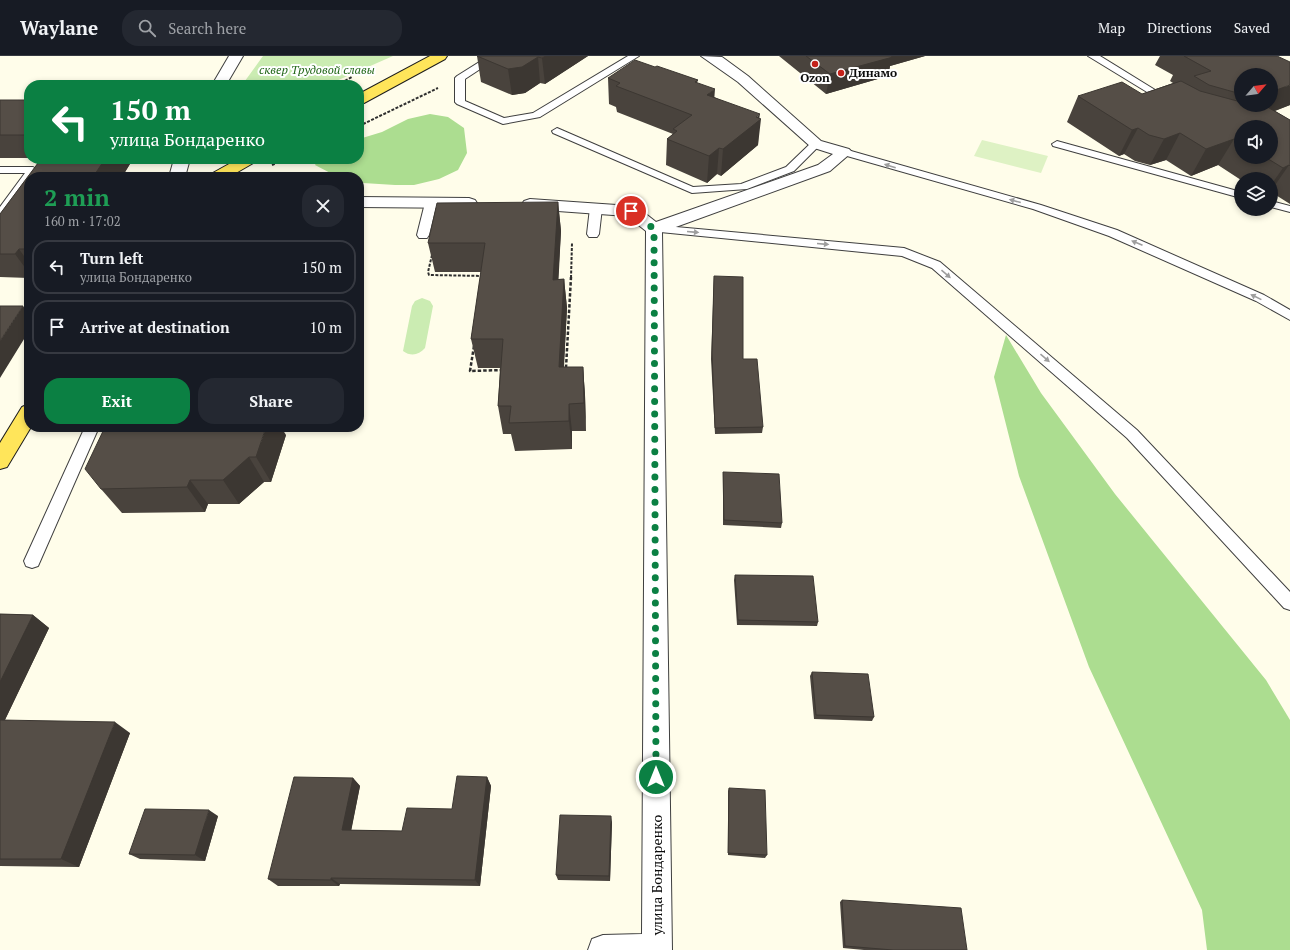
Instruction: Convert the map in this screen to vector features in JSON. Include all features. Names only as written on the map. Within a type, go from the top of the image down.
[{"type":"main road","points":[[364,97],[440,56]]},
{"type":"main road","points":[[226,172],[241,164]]},
{"type":"main road","points":[[0,461],[24,420]]},
{"type":"street","points":[[222,80],[236,56]]},
{"type":"street","points":[[708,56],[717,60],[743,79],[816,144],[844,152]]},
{"type":"street","points":[[517,203],[631,211],[654,229],[824,168],[844,152]]},
{"type":"street","points":[[367,204],[486,203]]},
{"type":"street","name":"улица Бондаренко","points":[[654,229],[657,950]]},
{"type":"street","points":[[603,950],[657,950]]},
{"type":"lane","points":[[495,56],[460,78],[460,102],[503,121],[536,115],[634,56]]},
{"type":"lane","points":[[1094,56],[1177,107]]},
{"type":"lane","points":[[557,131],[692,190],[743,187],[790,169],[816,144]]},
{"type":"lane","points":[[1057,144],[1234,193]]},
{"type":"lane","points":[[844,152],[1037,207],[1113,233],[1260,298],[1290,316]]},
{"type":"lane","points":[[0,170],[33,170],[32,172]]},
{"type":"lane","points":[[0,215],[24,182]]},
{"type":"lane","points":[[9,202],[22,203]]},
{"type":"lane","points":[[423,235],[431,203]]},
{"type":"lane","points":[[1278,206],[1290,209]]},
{"type":"lane","points":[[593,234],[596,208]]},
{"type":"lane","points":[[654,229],[904,252],[936,265],[1132,434],[1290,603]]},
{"type":"lane","points":[[32,561],[90,432]]},
{"type":"path","points":[[364,124],[460,78]]},
{"type":"path","points":[[559,368],[567,368],[572,241]]},
{"type":"path","points":[[433,250],[428,272],[429,275],[485,276]]},
{"type":"path","points":[[564,292],[570,292]]},
{"type":"path","points":[[475,341],[470,371],[507,370]]},
{"type":"green space","name":"сквер Трудовой славы","points":[[263,56],[393,56],[338,80],[246,80]]},
{"type":"green space","points":[[430,114],[448,117],[464,128],[467,153],[458,170],[439,179],[414,185],[395,185],[364,183],[364,172],[328,172],[315,165],[364,164],[364,137],[382,132],[408,119]]},
{"type":"green space","points":[[982,140],[1048,156],[1041,173],[974,156]]},
{"type":"green space","points":[[422,298],[430,301],[433,306],[425,348],[418,354],[412,355],[403,351],[412,306],[415,301]]},
{"type":"green space","points":[[1006,335],[1041,393],[1115,494],[1266,680],[1290,720],[1290,950],[1207,950],[1202,910],[1089,667],[1019,476],[994,377]]},
{"type":"building","points":[[477,56],[546,56],[542,58],[538,57],[522,67],[508,69]]},
{"type":"building","points":[[806,56],[891,56],[893,57],[830,74]]},
{"type":"building","points":[[1184,56],[1277,56],[1290,62],[1290,85],[1278,89],[1278,68],[1234,68],[1234,92],[1209,85],[1194,76],[1211,71]]},
{"type":"building","points":[[635,60],[698,80],[695,82],[715,89],[707,95],[760,114],[756,117],[761,119],[723,149],[719,148],[709,156],[667,139],[677,131],[673,129],[692,115],[616,86],[620,83],[608,78]]},
{"type":"building","points":[[1181,81],[1200,91],[1234,100],[1234,112],[1276,112],[1290,120],[1290,166],[1289,165],[1283,168],[1276,164],[1278,164],[1278,120],[1234,120],[1234,139],[1206,149],[1180,133],[1164,139],[1149,135],[1138,128],[1132,130],[1078,96],[1122,82],[1142,94]]},
{"type":"building","points":[[0,100],[24,100],[24,135],[0,135]]},
{"type":"building","points":[[37,164],[102,164],[96,172],[31,172]]},
{"type":"building","points":[[24,182],[24,249],[19,249],[15,254],[0,254],[0,214]]},
{"type":"building","points":[[558,202],[553,280],[564,279],[559,367],[583,367],[584,403],[569,404],[569,421],[509,423],[511,406],[498,406],[503,339],[471,339],[485,243],[428,243],[437,203]]},
{"type":"building","points":[[714,276],[743,277],[743,359],[757,359],[763,427],[715,428],[712,353]]},
{"type":"building","points":[[0,306],[23,306],[0,341]]},
{"type":"building","points":[[103,432],[264,432],[256,457],[249,457],[223,480],[190,480],[187,487],[101,489],[85,469]]},
{"type":"building","points":[[723,472],[779,474],[782,523],[724,520]]},
{"type":"building","points":[[735,575],[813,576],[818,622],[738,620]]},
{"type":"building","points":[[0,614],[33,615],[0,682]]},
{"type":"building","points":[[812,672],[868,674],[874,717],[816,715]]},
{"type":"building","points":[[0,720],[115,722],[61,859],[0,859]]},
{"type":"building","points":[[457,776],[487,777],[475,880],[331,878],[331,880],[268,879],[294,777],[353,778],[342,830],[402,831],[407,808],[452,809]]},
{"type":"building","points":[[729,788],[765,790],[767,855],[728,853]]},
{"type":"building","points":[[145,809],[209,810],[195,855],[129,854]]},
{"type":"building","points":[[560,815],[611,816],[609,876],[556,875]]},
{"type":"building","points":[[842,900],[961,908],[967,950],[893,950],[845,946]]},
{"type":"place","name":"Ozon","points":[[815,64]]},
{"type":"place","name":"Динамо","points":[[841,73]]},
{"type":"route","points":[[631,211],[654,229],[656,777]]}]
